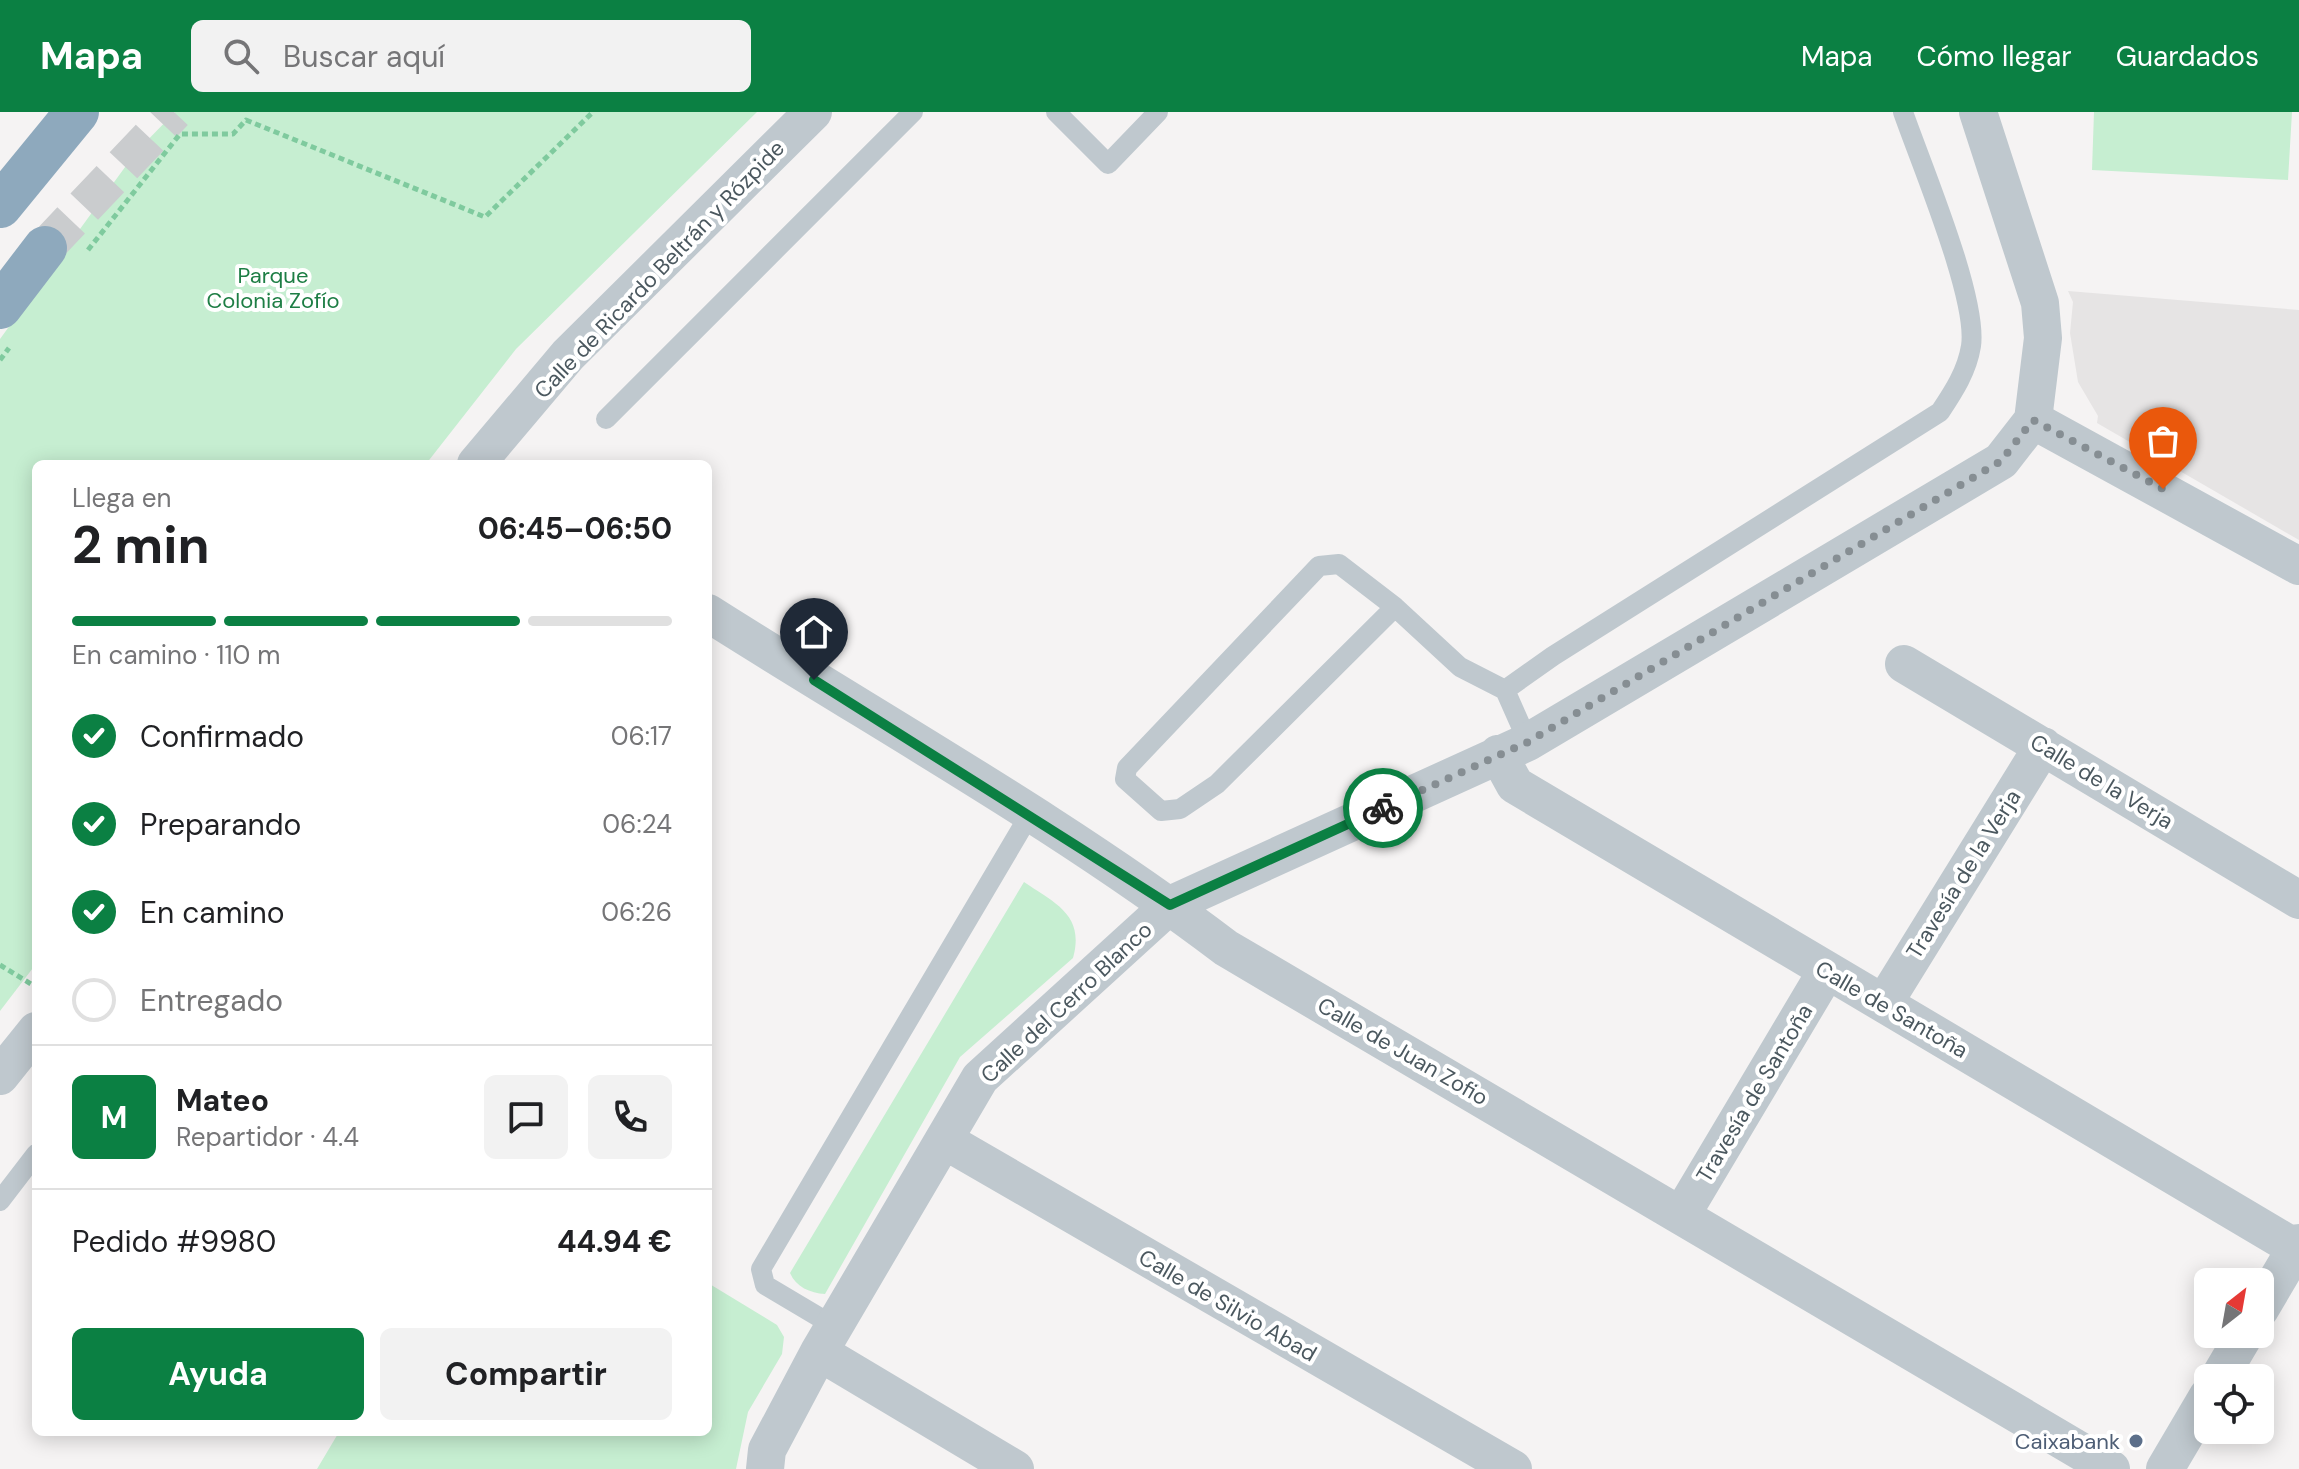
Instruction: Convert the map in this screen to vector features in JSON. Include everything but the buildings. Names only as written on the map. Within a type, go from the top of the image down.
[{"type":"highway","points":[[0,206],[77,112]]},
{"type":"highway","points":[[10,321],[62,255]]},
{"type":"street","name":"Calle de Ricardo Beltrán y Rózpide","points":[[479,460],[568,355],[813,112]]},
{"type":"street","points":[[1978,112],[2040,303],[2043,338],[2033,420],[2299,566]]},
{"type":"street","name":"Calle del Cerro Blanco","points":[[765,1469],[767,1450],[826,1339],[980,1078],[1170,905],[1513,748],[2001,461],[2033,420]]},
{"type":"street","name":"Calle de Juan Zofio","points":[[712,615],[1030,814],[1170,905],[1226,948],[2111,1469]]},
{"type":"street","name":"Calle de la Verja","points":[[1904,664],[2299,900]]},
{"type":"street","name":"Travesía de la Verja","points":[[1884,1003],[2043,746]]},
{"type":"street","name":"Calle de Santoña","points":[[1513,748],[1515,785],[1826,972],[1884,1003],[2298,1247]]},
{"type":"street","name":"Travesía de Santoña","points":[[1682,1214],[1826,972]]},
{"type":"street","points":[[0,1076],[32,1036]]},
{"type":"street","name":"Calle de Silvio Abad","points":[[944,1140],[1513,1469]]},
{"type":"street","points":[[2274,1286],[2298,1247]]},
{"type":"street","points":[[826,1339],[1015,1469]]},
{"type":"street","points":[[2165,1469],[2194,1420]]},
{"type":"lane","points":[[606,419],[913,112]]},
{"type":"lane","points":[[1056,112],[1108,164],[1158,112]]},
{"type":"lane","points":[[1505,690],[1553,656],[1940,412],[1960,381],[1971,345],[1969,304],[1903,112]]},
{"type":"lane","points":[[1395,607],[1217,784],[1180,809],[1161,811],[1125,779],[1127,768],[1319,566],[1339,564],[1395,607],[1460,667],[1505,690]]},
{"type":"lane","points":[[1505,690],[1513,748]]},
{"type":"lane","points":[[826,1339],[765,1285],[761,1269],[1030,814]]},
{"type":"lane","points":[[0,1201],[32,1159]]},
{"type":"path","points":[[62,255],[180,134],[233,134],[252,112]]},
{"type":"path","points":[[246,120],[485,217],[593,112]]},
{"type":"path","points":[[0,360],[10,321]]},
{"type":"path","points":[[0,965],[32,985]]},
{"type":"shaded area","points":[[2068,291],[2299,310],[2299,540],[2097,423],[2098,416],[2078,382],[2070,333],[2073,302]]},
{"type":"green space","name":"Parque Colonia Zofío","points":[[175,112],[757,112],[516,349],[429,460],[32,460],[32,969],[0,1011],[0,339],[136,152]]},
{"type":"green space","points":[[2094,112],[2292,112],[2288,180],[2092,170]]},
{"type":"green space","points":[[1024,882],[1056,904],[1071,921],[1076,943],[1073,958],[960,1057],[825,1294],[804,1288],[790,1273]]},
{"type":"green space","points":[[712,1285],[777,1325],[784,1337],[782,1354],[748,1412],[736,1469],[317,1469],[337,1436],[712,1436]]},
{"type":"tunnel","points":[[45,248],[174,112]]},
{"type":"way so far","points":[[1383,808],[1528,742],[2001,461],[2033,420],[2163,489]]},
{"type":"place","name":"Caixabank","points":[[2136,1441]]},
{"type":"route","points":[[814,680],[1170,905],[1383,808]]}]
